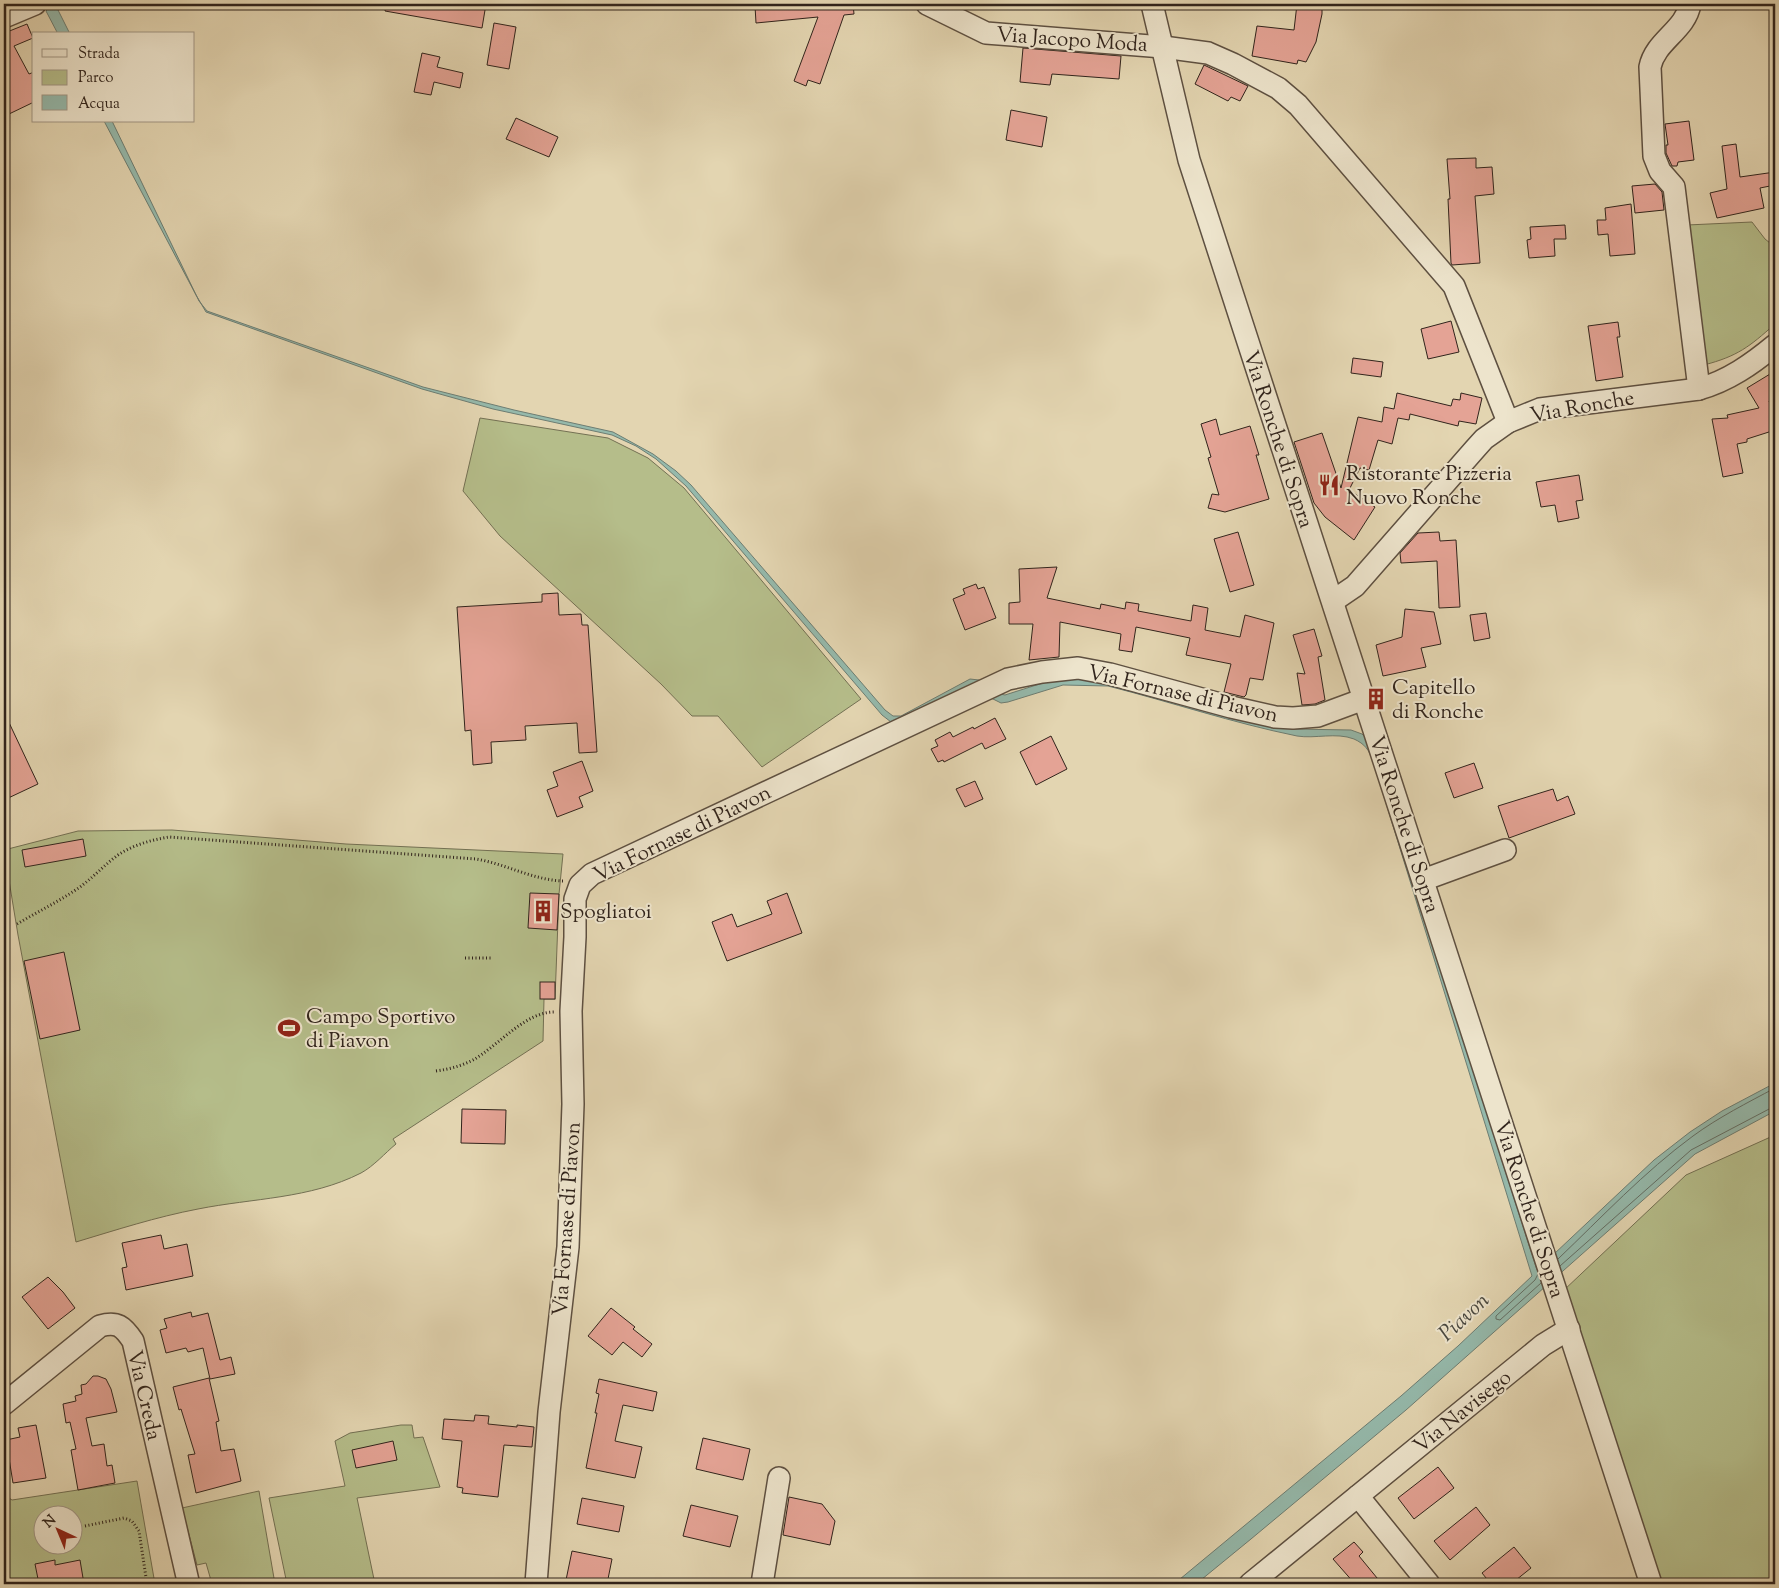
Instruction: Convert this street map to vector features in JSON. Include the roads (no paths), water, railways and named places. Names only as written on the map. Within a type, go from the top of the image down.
[{"type":"street","points":[[4,17],[35,4]]},
{"type":"street","name":"Via Jacopo Moda","points":[[927,4],[986,33],[1163,46],[1208,53],[1233,64],[1284,92],[1298,105],[1454,286],[1508,422]]},
{"type":"street","name":"Via Ronche di Sopra","points":[[1152,4],[1189,160],[1651,1584]]},
{"type":"street","points":[[1690,4],[1685,19],[1656,51],[1650,68],[1654,156],[1660,171],[1674,188],[1700,389]]},
{"type":"street","name":"Via Ronche","points":[[1333,601],[1355,586],[1480,444],[1508,422],[1540,410],[1700,389],[1716,384],[1753,363],[1775,345]]},
{"type":"street","name":"Via Fornase di Piavon","points":[[536,1584],[549,1412],[568,1247],[573,1104],[570,1011],[577,890],[592,874],[1008,679],[1042,672],[1078,668],[1110,674],[1231,707],[1293,718],[1318,716],[1364,699]]},
{"type":"street","points":[[1423,880],[1505,850]]},
{"type":"street","name":"Via Creda","points":[[4,1404],[100,1326],[110,1323],[118,1325],[125,1330],[133,1341],[188,1581]]},
{"type":"street","name":"Via Navisego","points":[[1250,1584],[1543,1345],[1569,1329]]},
{"type":"street","points":[[762,1584],[779,1478]]},
{"type":"street","points":[[1358,1496],[1429,1584]]},
{"type":"water","points":[[55,4],[69,32],[57,32],[46,11]]},
{"type":"water","points":[[105,122],[112,122],[196,295]]},
{"type":"water","points":[[201,304],[207,311],[423,387],[613,432],[653,454],[691,485],[885,710],[893,716],[901,716],[970,679],[979,680],[996,693],[1005,695],[1049,681],[1087,677],[1254,721],[1292,729],[1351,730],[1362,734],[1367,739],[1537,1270],[1654,1160],[1690,1132],[1722,1111],[1775,1083],[1775,1111],[1695,1154],[1406,1410],[1251,1539],[1196,1584],[1174,1584],[1401,1396],[1458,1346],[1532,1276],[1373,761],[1366,748],[1358,741],[1347,737],[1297,736],[1249,725],[1108,686],[1063,685],[1001,703],[989,697],[896,723],[891,722],[882,715],[686,486],[656,459],[636,446],[612,435],[493,409],[422,389],[206,312]]},
{"type":"place","name":"Ristorante Pizzeria Nuovo Ronche","points":[[1329,485]]},
{"type":"place","name":"Capitello di Ronche","points":[[1376,699]]},
{"type":"place","name":"Spogliatoi","points":[[543,911]]},
{"type":"place","name":"Campo Sportivo di Piavon","points":[[289,1028]]},
{"type":"water label","name":"Piavon","points":[[1463,1316]]}]
